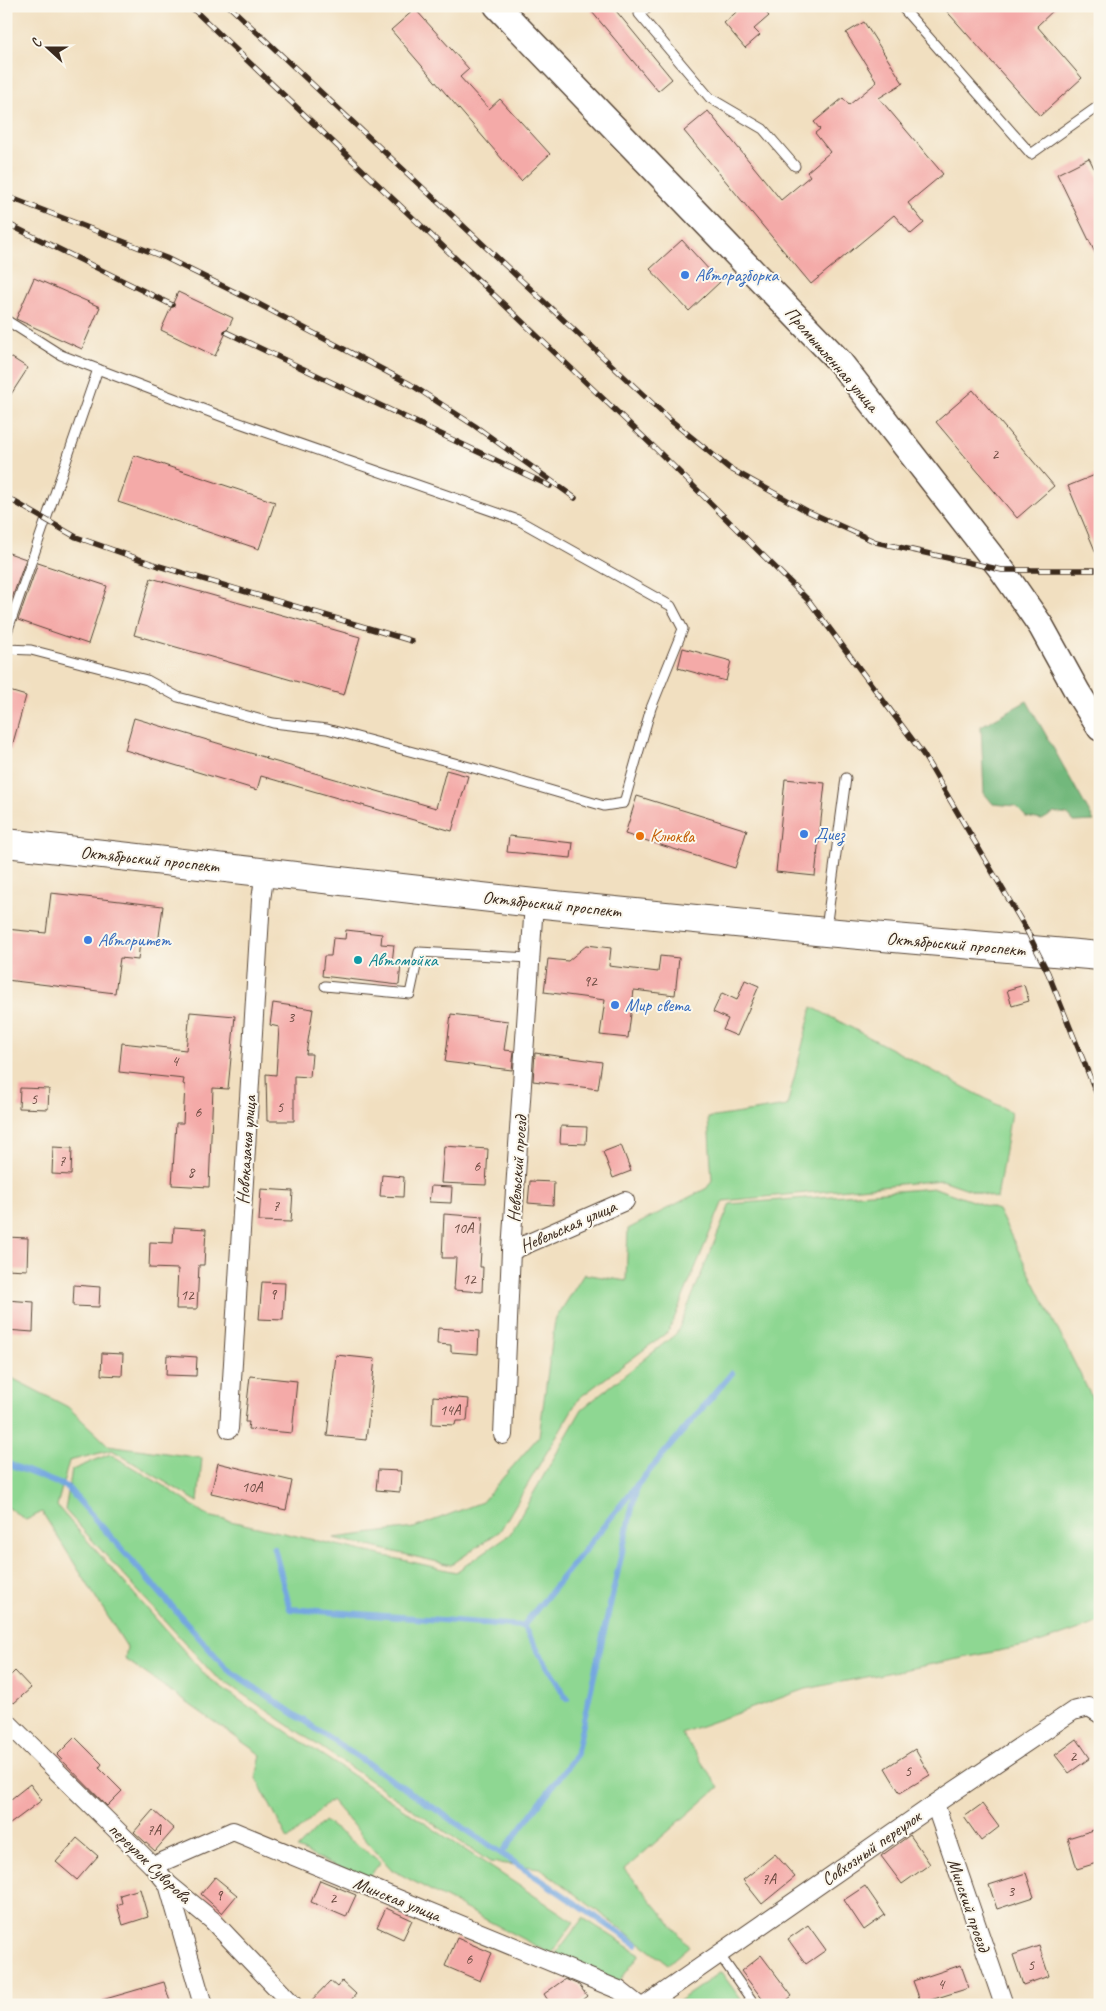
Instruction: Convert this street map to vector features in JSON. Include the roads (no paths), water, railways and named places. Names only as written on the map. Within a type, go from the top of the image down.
[{"type":"main road","name":"Промышленная улица","points":[[497,6],[839,361],[1002,570],[1040,626],[1100,728]]},
{"type":"main road","name":"Октябрьский проспект","points":[[6,842],[534,903],[826,932],[1100,956]]},
{"type":"street","name":"Новоказачья улица","points":[[229,1429],[261,900],[265,871]]},
{"type":"street","name":"Невельский проезд","points":[[503,1435],[511,1251],[534,903]]},
{"type":"street","name":"Невельская улица","points":[[511,1251],[625,1201]]},
{"type":"street","name":"Совхозный переулок","points":[[646,2005],[934,1804],[1073,1711],[1089,1706],[1100,1714]]},
{"type":"street","name":"переулок Суворова","points":[[6,1721],[153,1866],[168,1884],[212,1920],[293,2005]]},
{"type":"street","name":"Минский проезд","points":[[934,1804],[1004,2005]]},
{"type":"street","name":"Минская улица","points":[[153,1866],[233,1831],[619,1990],[638,2005]]},
{"type":"street","points":[[168,1884],[203,2005]]},
{"type":"lane","points":[[649,6],[639,14],[710,98],[763,128],[795,166]]},
{"type":"lane","points":[[901,6],[1031,154],[1100,106]]},
{"type":"lane","points":[[6,320],[61,355],[231,420],[518,520],[671,606],[683,629],[651,708],[624,803],[604,806],[477,769],[327,729],[273,723],[207,705],[178,697],[147,680],[32,650],[6,649]]},
{"type":"lane","points":[[6,634],[98,369]]},
{"type":"lane","points":[[826,932],[846,778]]},
{"type":"lane","points":[[325,986],[410,994],[419,952],[530,958]]},
{"type":"lane","points":[[719,1954],[755,2005]]},
{"type":"waterway","points":[[274,1548],[290,1609],[523,1626],[638,1484],[732,1373]]},
{"type":"waterway","points":[[6,1463],[67,1487],[227,1669],[636,1944]]},
{"type":"waterway","points":[[502,1853],[576,1755],[637,1486]]},
{"type":"waterway","points":[[523,1626],[567,1699]]},
{"type":"railway","points":[[190,6],[655,448],[809,601],[923,754],[1025,927],[1048,973],[1100,1102]]},
{"type":"railway","points":[[229,6],[669,419],[729,468],[807,511],[876,542],[1002,570],[1100,570]]},
{"type":"railway","points":[[6,196],[166,258],[249,299],[410,384],[475,426],[575,498]]},
{"type":"railway","points":[[6,223],[172,305]]},
{"type":"railway","points":[[226,332],[550,486]]},
{"type":"railway","points":[[6,497],[76,537],[159,566],[412,641]]},
{"type":"place","name":"Авторазборка","points":[[685,275]]},
{"type":"place","name":"Диез","points":[[804,834]]},
{"type":"place","name":"Клюква","points":[[640,836]]},
{"type":"place","name":"Авторитет","points":[[88,940]]},
{"type":"place","name":"Автомойка","points":[[358,960]]},
{"type":"place","name":"Мир света","points":[[615,1005]]}]
